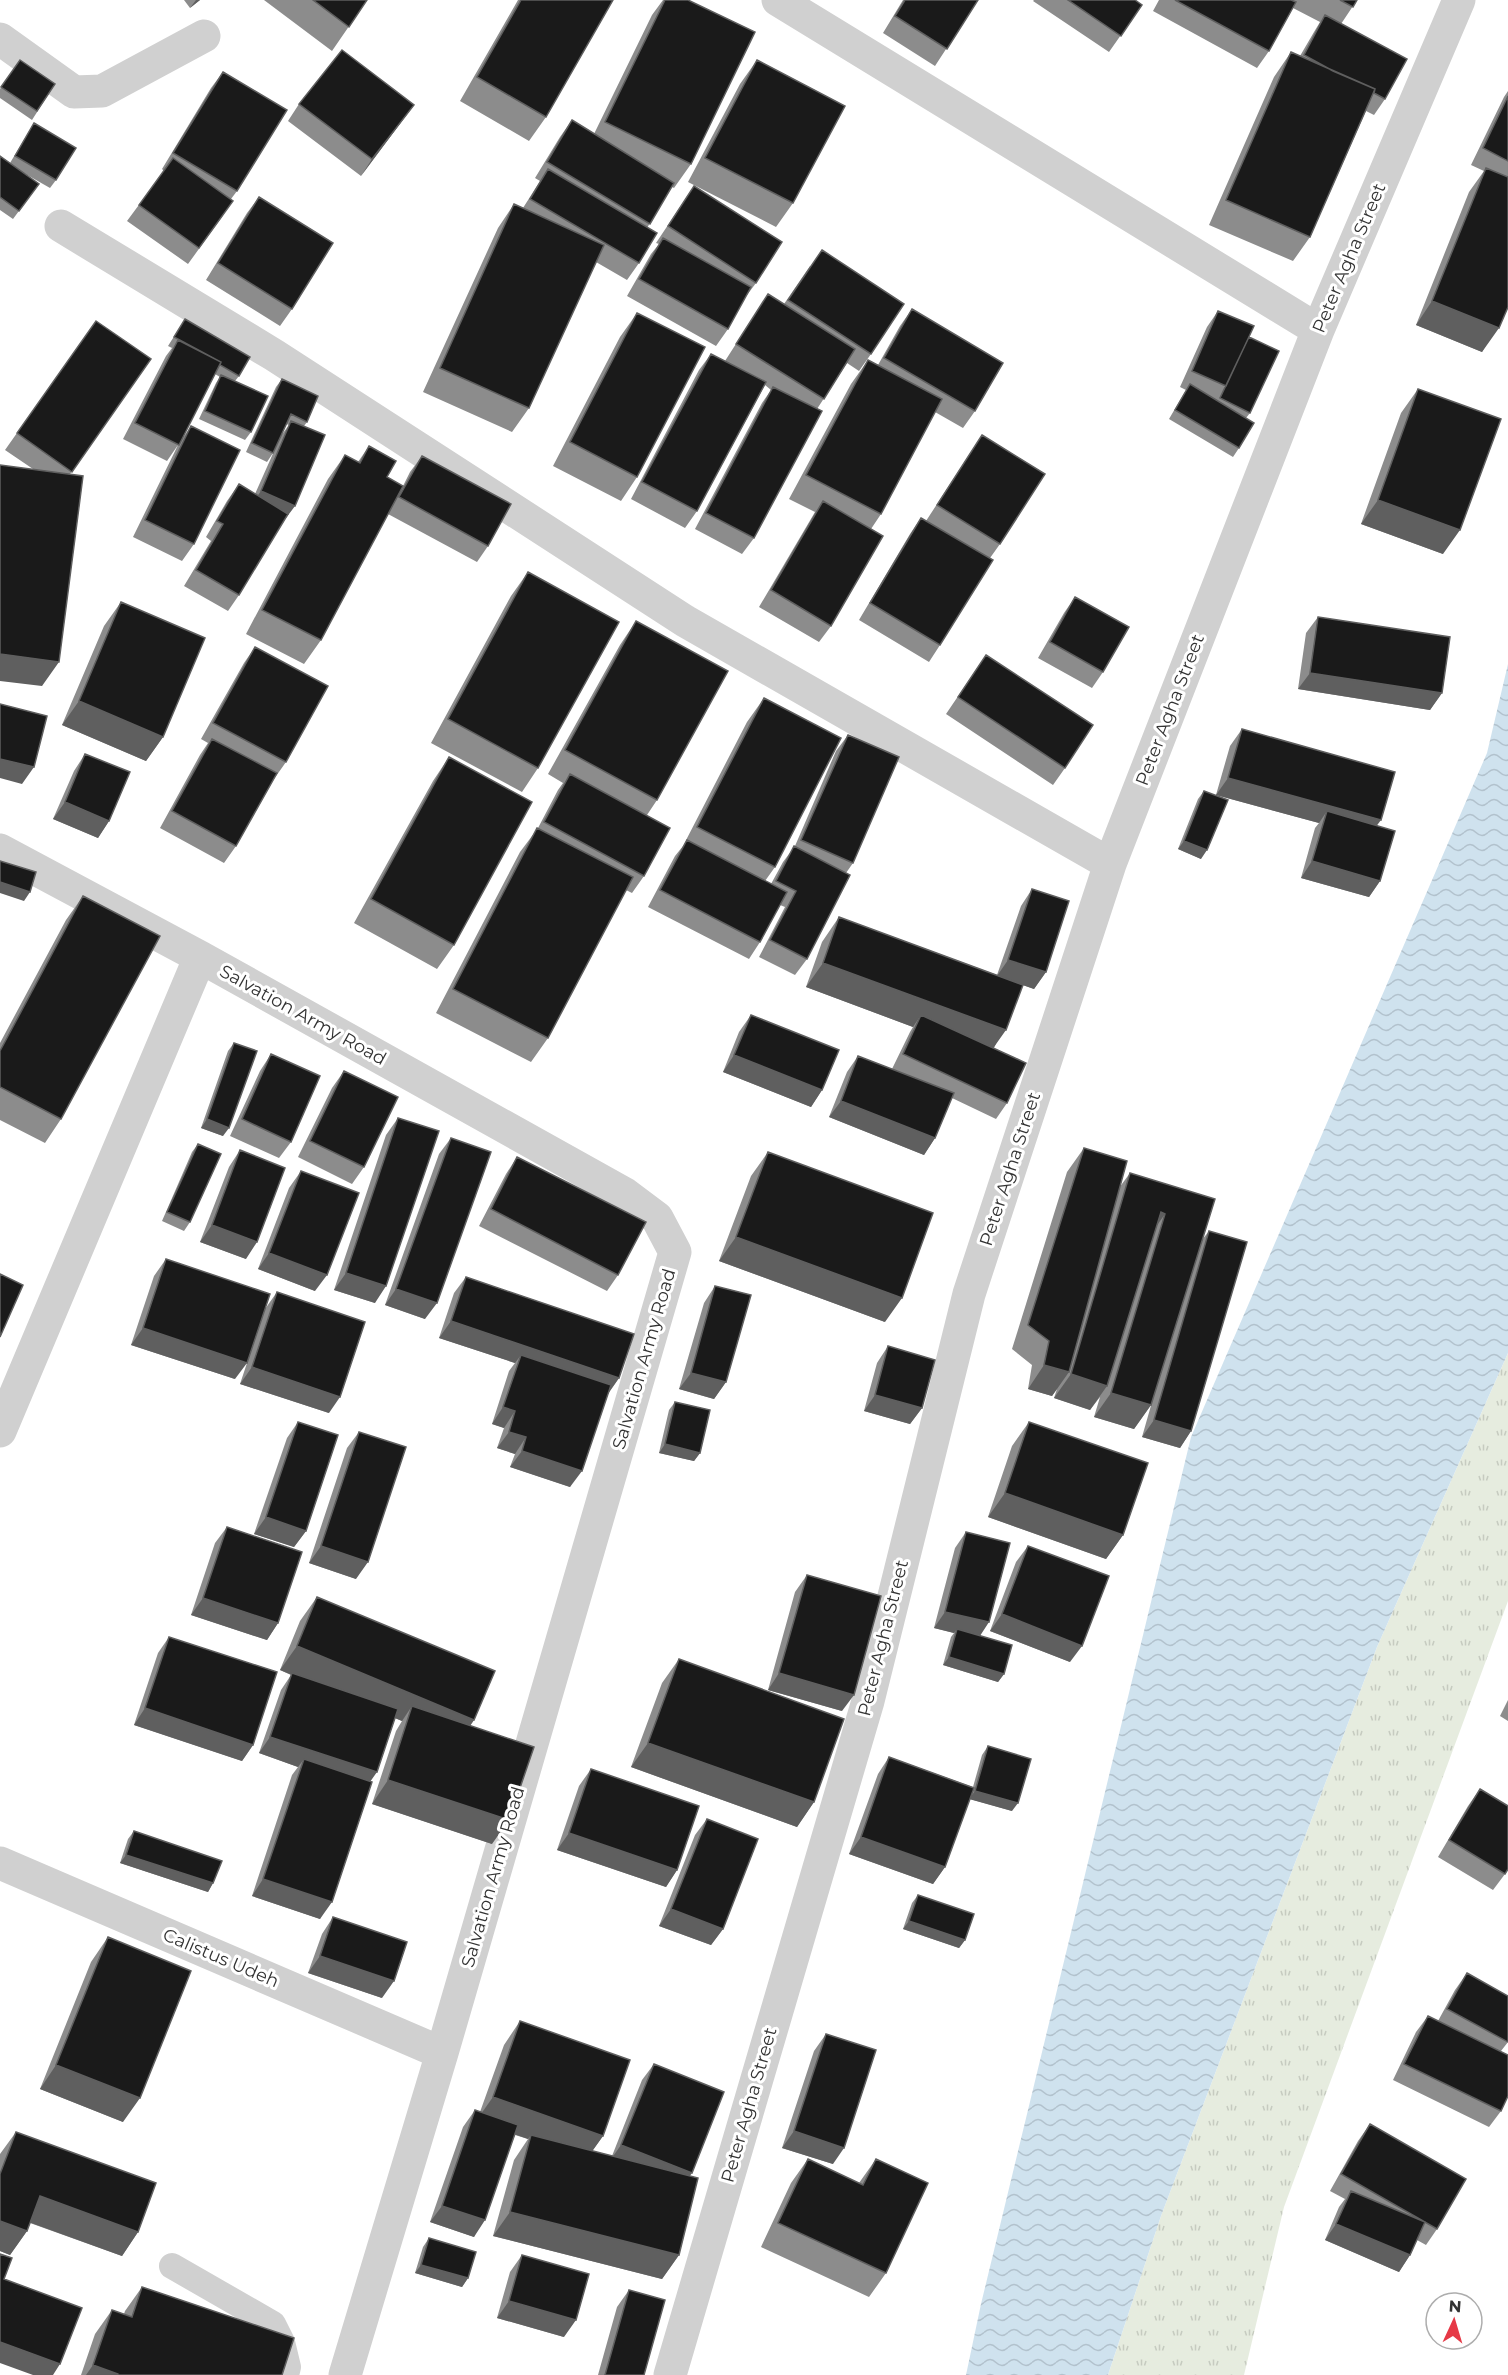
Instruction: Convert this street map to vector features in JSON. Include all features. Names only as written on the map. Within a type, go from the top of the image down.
[{"type":"street","points":[[778,0],[1318,330]]},
{"type":"street","name":"Peter Agha Street","points":[[670,2375],[868,1701],[969,1294],[1110,864],[1318,330],[1459,0]]},
{"type":"street","points":[[0,39],[74,92],[102,91],[204,36]]},
{"type":"street","points":[[61,226],[274,355],[686,621],[1110,864]]},
{"type":"street","name":"Salvation Army Road","points":[[0,850],[200,957],[625,1194],[657,1218],[675,1252],[442,2053],[345,2375]]},
{"type":"street","points":[[0,1431],[200,957]]},
{"type":"street","name":"Calistus Udeh","points":[[0,1863],[442,2053]]},
{"type":"lane","points":[[172,2265],[273,2324],[282,2342],[288,2367],[286,2375]]},
{"type":"green space","points":[[1508,1353],[1508,1601],[1284,2207],[1244,2375],[1108,2375],[1161,2216],[1377,1647]]},
{"type":"water","points":[[1508,664],[1508,1353],[1377,1647],[1161,2216],[1108,2375],[966,2375],[981,2304],[1191,1437],[1487,753]]},
{"type":"building","points":[[313,0],[367,0],[349,27]]},
{"type":"building","points":[[521,0],[613,0],[546,117],[477,77]]},
{"type":"building","points":[[665,0],[688,0],[755,32],[691,164],[605,122]]},
{"type":"building","points":[[905,0],[978,0],[947,49],[895,16]]},
{"type":"building","points":[[1068,0],[1135,0],[1142,5],[1121,36]]},
{"type":"building","points":[[1175,0],[1291,0],[1296,2],[1269,51]]},
{"type":"building","points":[[1340,0],[1357,0],[1353,7]]},
{"type":"building","points":[[1325,15],[1407,59],[1385,99],[1374,93],[1375,89],[1333,71],[1304,55]]},
{"type":"building","points":[[342,50],[414,105],[372,159],[299,104]]},
{"type":"building","points":[[1291,52],[1375,89],[1310,237],[1226,200]]},
{"type":"building","points":[[20,60],[55,84],[37,111],[1,87]]},
{"type":"building","points":[[757,60],[845,106],[793,203],[705,158]]},
{"type":"building","points":[[223,72],[287,110],[237,191],[173,153]]},
{"type":"building","points":[[1508,96],[1508,161],[1483,148]]},
{"type":"building","points":[[572,120],[674,183],[650,224],[547,162]]},
{"type":"building","points":[[34,123],[76,148],[56,180],[15,156]]},
{"type":"building","points":[[0,156],[39,184],[19,211],[0,197]]},
{"type":"building","points":[[173,158],[233,201],[199,248],[139,205]]},
{"type":"building","points":[[1486,168],[1508,177],[1508,307],[1499,328],[1432,301]]},
{"type":"building","points":[[548,169],[657,233],[639,263],[530,199]]},
{"type":"building","points":[[694,186],[782,242],[756,283],[668,226]]},
{"type":"building","points":[[259,197],[333,243],[292,309],[218,263]]},
{"type":"building","points":[[514,204],[604,245],[529,408],[440,368]]},
{"type":"building","points":[[663,238],[751,287],[728,329],[639,279]]},
{"type":"building","points":[[822,250],[904,304],[871,354],[788,300]]},
{"type":"building","points":[[768,294],[855,349],[824,399],[736,344]]},
{"type":"building","points":[[912,309],[1003,363],[975,411],[884,358]]},
{"type":"building","points":[[1218,311],[1254,326],[1226,386],[1192,371]]},
{"type":"building","points":[[637,313],[705,347],[637,477],[570,442]]},
{"type":"building","points":[[185,319],[250,357],[239,376],[220,365],[221,362],[174,337]]},
{"type":"building","points":[[96,321],[151,359],[72,472],[17,433]]},
{"type":"building","points":[[1249,337],[1279,351],[1250,413],[1220,398]]},
{"type":"building","points":[[178,340],[221,362],[179,445],[135,423]]},
{"type":"building","points":[[711,354],[766,382],[697,511],[642,482]]},
{"type":"building","points":[[868,360],[942,399],[881,514],[806,475]]},
{"type":"building","points":[[221,375],[268,396],[251,432],[205,411]]},
{"type":"building","points":[[282,379],[318,396],[307,422],[291,414],[273,453],[252,443]]},
{"type":"building","points":[[1190,384],[1254,423],[1239,448],[1175,410]]},
{"type":"building","points":[[773,387],[822,411],[754,538],[706,513]]},
{"type":"building","points":[[1418,389],[1501,419],[1460,530],[1378,500]]},
{"type":"building","points":[[291,421],[325,435],[295,506],[261,491]]},
{"type":"building","points":[[191,426],[240,450],[194,544],[145,520]]},
{"type":"building","points":[[982,435],[1045,474],[1000,544],[937,505]]},
{"type":"building","points":[[369,446],[396,461],[387,477],[403,486],[321,640],[262,610],[345,455],[360,463]]},
{"type":"building","points":[[422,456],[511,504],[488,546],[399,497]]},
{"type":"building","points":[[0,465],[83,476],[59,662],[0,654]]},
{"type":"building","points":[[239,484],[288,514],[239,595],[196,570],[223,524],[217,521]]},
{"type":"building","points":[[823,501],[883,536],[831,626],[771,590]]},
{"type":"building","points":[[921,518],[993,560],[940,645],[870,603]]},
{"type":"building","points":[[528,572],[619,622],[538,768],[448,719]]},
{"type":"building","points":[[1075,597],[1129,627],[1103,672],[1050,642]]},
{"type":"building","points":[[121,602],[205,638],[163,737],[79,701]]},
{"type":"building","points":[[1318,617],[1450,637],[1442,693],[1310,673]]},
{"type":"building","points":[[636,621],[728,671],[657,800],[565,750]]},
{"type":"building","points":[[255,647],[328,686],[286,762],[213,723]]},
{"type":"building","points":[[986,655],[1093,725],[1065,768],[958,697]]},
{"type":"building","points":[[764,698],[841,738],[775,867],[697,827]]},
{"type":"building","points":[[0,704],[47,716],[34,767],[0,759]]},
{"type":"building","points":[[1242,729],[1395,772],[1381,820],[1228,778]]},
{"type":"building","points":[[848,735],[899,757],[853,863],[801,840]]},
{"type":"building","points":[[212,739],[277,773],[236,846],[172,811]]},
{"type":"building","points":[[85,754],[130,772],[109,821],[65,802]]},
{"type":"building","points":[[449,757],[532,802],[454,945],[371,899]]},
{"type":"building","points":[[570,774],[670,828],[644,876],[544,822]]},
{"type":"building","points":[[1204,791],[1228,800],[1207,850],[1184,841]]},
{"type":"building","points":[[1327,811],[1395,831],[1380,881],[1312,861]]},
{"type":"building","points":[[537,828],[633,877],[548,1038],[453,989]]},
{"type":"building","points":[[687,840],[787,892],[760,942],[660,890]]},
{"type":"building","points":[[794,846],[850,875],[807,959],[770,940],[796,891],[776,881]]},
{"type":"building","points":[[0,861],[36,872],[30,892],[0,882]]},
{"type":"building","points":[[1032,889],[1069,901],[1046,972],[1008,960]]},
{"type":"building","points":[[83,896],[160,936],[61,1119],[0,1087],[0,1051]]},
{"type":"building","points":[[839,917],[1023,985],[1006,1030],[823,963]]},
{"type":"building","points":[[751,1015],[839,1050],[822,1090],[734,1055]]},
{"type":"building","points":[[921,1015],[1026,1063],[1007,1103],[903,1054]]},
{"type":"building","points":[[234,1043],[257,1051],[229,1128],[207,1119]]},
{"type":"building","points":[[271,1054],[320,1076],[291,1142],[242,1119]]},
{"type":"building","points":[[858,1056],[954,1093],[935,1138],[841,1101]]},
{"type":"building","points":[[344,1071],[398,1097],[364,1167],[310,1141]]},
{"type":"building","points":[[398,1118],[439,1131],[386,1286],[346,1273]]},
{"type":"building","points":[[451,1138],[491,1152],[437,1303],[396,1289]]},
{"type":"building","points":[[198,1144],[221,1154],[190,1222],[167,1212]]},
{"type":"building","points":[[1084,1148],[1127,1161],[1069,1372],[1044,1365],[1049,1341],[1028,1325]]},
{"type":"building","points":[[240,1150],[285,1168],[257,1242],[212,1225]]},
{"type":"building","points":[[768,1152],[933,1213],[902,1298],[736,1237]]},
{"type":"building","points":[[517,1157],[646,1222],[618,1275],[491,1209]]},
{"type":"building","points":[[301,1171],[359,1193],[327,1275],[269,1253]]},
{"type":"building","points":[[1130,1173],[1215,1199],[1151,1405],[1111,1393],[1165,1214],[1161,1212],[1107,1386],[1071,1374]]},
{"type":"building","points":[[1209,1231],[1247,1242],[1191,1431],[1154,1420]]},
{"type":"building","points":[[166,1259],[270,1294],[247,1363],[143,1328]]},
{"type":"building","points":[[0,1274],[23,1285],[0,1337]]},
{"type":"building","points":[[466,1277],[634,1334],[619,1378],[451,1321]]},
{"type":"building","points":[[715,1286],[751,1295],[726,1382],[691,1373]]},
{"type":"building","points":[[277,1292],[365,1322],[340,1397],[252,1367]]},
{"type":"building","points":[[888,1346],[935,1360],[922,1408],[875,1395]]},
{"type":"building","points":[[521,1355],[611,1385],[582,1471],[522,1451],[526,1437],[509,1432],[515,1411],[503,1407]]},
{"type":"building","points":[[675,1402],[710,1410],[700,1453],[665,1444]]},
{"type":"building","points":[[298,1422],[338,1435],[306,1531],[266,1517]]},
{"type":"building","points":[[1029,1422],[1148,1463],[1123,1535],[1005,1493]]},
{"type":"building","points":[[359,1432],[406,1447],[368,1562],[321,1546]]},
{"type":"building","points":[[227,1527],[302,1552],[278,1623],[203,1598]]},
{"type":"building","points":[[966,1532],[1010,1543],[989,1622],[945,1612]]},
{"type":"building","points":[[1028,1546],[1109,1576],[1082,1646],[1002,1614]]},
{"type":"building","points":[[807,1575],[881,1596],[854,1695],[779,1673]]},
{"type":"building","points":[[317,1597],[495,1671],[474,1720],[297,1646]]},
{"type":"building","points":[[957,1629],[1012,1645],[1004,1674],[949,1657]]},
{"type":"building","points":[[169,1637],[277,1672],[253,1745],[145,1708]]},
{"type":"building","points":[[679,1659],[844,1719],[814,1802],[648,1743]]},
{"type":"building","points":[[292,1673],[398,1709],[377,1772],[270,1737]]},
{"type":"building","points":[[412,1706],[534,1747],[509,1820],[388,1780]]},
{"type":"building","points":[[988,1746],[1031,1759],[1018,1803],[975,1791]]},
{"type":"building","points":[[889,1757],[974,1788],[945,1867],[861,1837]]},
{"type":"building","points":[[304,1759],[372,1782],[332,1902],[263,1879]]},
{"type":"building","points":[[591,1769],[699,1806],[677,1870],[569,1833]]},
{"type":"building","points":[[1480,1789],[1508,1806],[1508,1869],[1505,1874],[1449,1840]]},
{"type":"building","points":[[707,1819],[758,1839],[723,1929],[671,1909]]},
{"type":"building","points":[[134,1831],[222,1861],[213,1883],[126,1855]]},
{"type":"building","points":[[918,1895],[974,1914],[965,1940],[909,1921]]},
{"type":"building","points":[[333,1917],[407,1942],[394,1981],[320,1956]]},
{"type":"building","points":[[108,1937],[191,1971],[140,2098],[56,2065]]},
{"type":"building","points":[[1467,1973],[1508,1996],[1508,2042],[1447,2009]]},
{"type":"building","points":[[1428,2016],[1508,2055],[1508,2096],[1501,2111],[1404,2064]]},
{"type":"building","points":[[520,2021],[630,2060],[603,2136],[493,2097]]},
{"type":"building","points":[[826,2034],[876,2050],[844,2148],[794,2131]]},
{"type":"building","points":[[654,2064],[724,2092],[692,2173],[621,2145]]},
{"type":"building","points":[[475,2110],[518,2125],[485,2220],[442,2206]]},
{"type":"building","points":[[1370,2124],[1466,2179],[1437,2229],[1341,2174]]},
{"type":"building","points":[[16,2132],[156,2183],[138,2232],[40,2196],[27,2231],[0,2221],[0,2174]]},
{"type":"building","points":[[531,2135],[698,2178],[679,2255],[510,2212]]},
{"type":"building","points":[[808,2159],[863,2185],[876,2159],[928,2183],[886,2273],[778,2223]]},
{"type":"building","points":[[1351,2191],[1425,2222],[1410,2255],[1336,2224]]},
{"type":"building","points":[[429,2238],[476,2252],[468,2278],[421,2265]]},
{"type":"building","points":[[0,2254],[12,2258],[4,2279],[82,2308],[60,2364],[0,2342]]},
{"type":"building","points":[[522,2255],[589,2274],[576,2320],[509,2301]]},
{"type":"building","points":[[142,2287],[294,2338],[282,2375],[118,2375],[93,2365],[112,2310],[132,2317]]},
{"type":"building","points":[[629,2290],[665,2300],[644,2375],[605,2375]]}]
